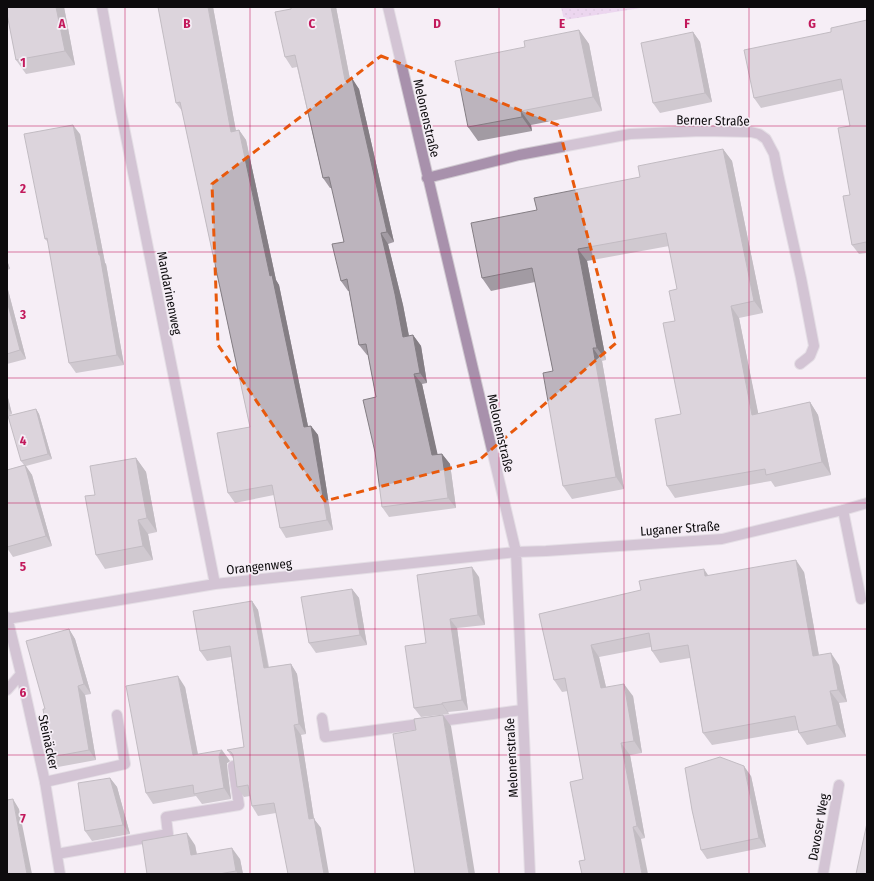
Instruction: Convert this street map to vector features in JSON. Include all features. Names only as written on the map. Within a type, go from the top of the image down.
[{"type":"street","name":"Mandarinenweg","points":[[102,7],[215,584]]},
{"type":"street","name":"Melonenstraße","points":[[388,7],[516,552],[530,874]]},
{"type":"street","name":"Berner Straße","points":[[427,178],[519,155],[630,134],[702,131],[738,131],[759,134],[766,139],[774,154],[814,346],[810,356],[800,364]]},
{"type":"street","name":"Luganer Straße","points":[[516,552],[722,539],[867,503]]},
{"type":"street","points":[[843,510],[861,599]]},
{"type":"street","name":"Orangenweg","points":[[7,618],[215,584],[516,552]]},
{"type":"street","name":"Steinäcker","points":[[7,618],[21,674],[44,782],[60,874]]},
{"type":"street","points":[[7,690],[21,674]]},
{"type":"street","points":[[322,718],[325,737],[522,710]]},
{"type":"street","points":[[44,782],[125,764],[117,715]]},
{"type":"street","points":[[57,854],[168,834],[166,817],[239,805],[233,766]]},
{"type":"street","name":"Davoser Weg","points":[[823,874],[839,785]]},
{"type":"highlighted area","points":[[381,56],[558,125],[616,343],[478,461],[325,501],[218,345],[212,184]]},
{"type":"shaded area","points":[[561,7],[647,7],[564,20]]},
{"type":"building","points":[[7,7],[56,7],[65,51],[16,60]]},
{"type":"building","points":[[158,7],[208,7],[231,132],[239,130],[270,276],[272,275],[304,427],[311,426],[327,520],[280,528],[272,485],[228,493],[217,433],[250,427],[180,102],[176,103]]},
{"type":"building","points":[[291,7],[331,7],[345,80],[352,78],[387,232],[381,233],[403,337],[413,335],[420,373],[414,374],[432,455],[442,454],[448,498],[382,507],[375,452],[363,400],[376,397],[366,344],[359,345],[347,279],[341,281],[332,244],[344,242],[329,177],[323,178],[295,55],[285,57],[275,12],[291,9]]},
{"type":"building","points":[[867,20],[867,247],[866,242],[852,245],[843,196],[850,195],[838,128],[850,126],[841,79],[754,98],[744,50],[831,32],[831,28]]},
{"type":"building","points":[[579,30],[593,97],[521,111],[522,117],[468,127],[455,61],[525,47],[524,41]]},
{"type":"building","points":[[693,32],[705,93],[653,103],[641,43]]},
{"type":"building","points":[[73,125],[100,255],[117,355],[69,363],[47,238],[45,239],[24,134]]},
{"type":"building","points":[[723,149],[754,301],[731,306],[752,415],[810,402],[822,462],[766,475],[765,469],[667,486],[655,419],[681,414],[663,323],[675,321],[669,291],[677,289],[666,233],[578,249],[597,348],[593,348],[616,477],[563,486],[543,373],[553,371],[532,268],[482,278],[471,223],[537,210],[534,198],[640,177],[638,166]]},
{"type":"building","points":[[7,301],[20,350],[7,354]]},
{"type":"building","points":[[36,409],[48,454],[21,461],[8,416]]},
{"type":"building","points":[[136,458],[147,518],[138,520],[143,546],[96,555],[85,496],[95,495],[90,466]]},
{"type":"building","points":[[25,465],[46,536],[7,547],[7,470]]},
{"type":"building","points":[[796,560],[813,656],[831,653],[838,690],[830,691],[837,725],[799,733],[795,716],[703,733],[688,645],[652,651],[649,633],[591,645],[601,688],[624,684],[634,741],[621,743],[637,826],[633,827],[642,874],[582,874],[579,861],[585,860],[570,782],[583,779],[565,678],[554,680],[539,614],[641,590],[639,581],[704,569],[705,576]]},
{"type":"building","points":[[472,567],[478,615],[450,619],[462,700],[414,708],[405,646],[426,643],[417,575]]},
{"type":"building","points":[[352,589],[360,635],[309,643],[301,597]]},
{"type":"building","points":[[252,601],[264,668],[291,664],[299,724],[294,725],[309,819],[314,818],[324,874],[288,874],[274,803],[252,806],[248,785],[237,787],[233,755],[227,750],[244,747],[230,646],[200,651],[193,611]]},
{"type":"building","points":[[69,629],[84,684],[78,686],[89,750],[51,757],[43,709],[45,709],[26,641]]},
{"type":"building","points":[[178,676],[193,755],[222,750],[219,757],[224,788],[194,794],[193,785],[146,793],[126,686]]},
{"type":"building","points":[[443,715],[469,874],[415,874],[393,734],[416,730],[414,719]]},
{"type":"building","points":[[720,757],[744,766],[759,838],[701,850],[685,768]]},
{"type":"building","points":[[110,778],[123,825],[85,831],[78,783]]},
{"type":"building","points":[[13,799],[27,874],[7,874],[7,800]]},
{"type":"building","points":[[867,823],[867,874],[856,874]]},
{"type":"building","points":[[187,833],[191,855],[232,848],[236,871],[219,874],[147,874],[142,841]]}]
